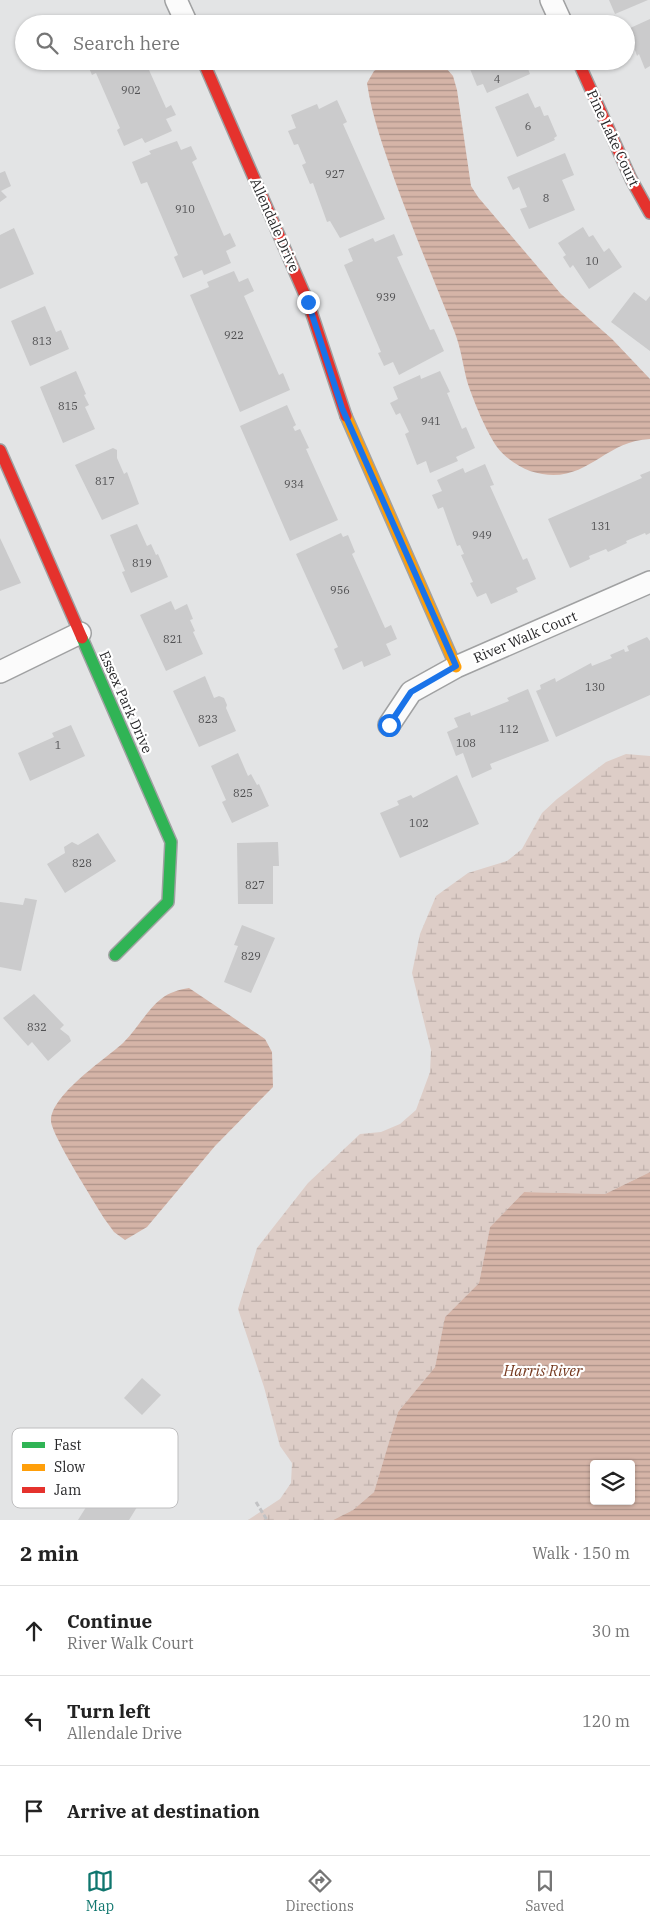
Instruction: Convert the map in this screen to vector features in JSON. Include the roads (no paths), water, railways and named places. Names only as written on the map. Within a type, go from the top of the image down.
[{"type":"street","points":[[176,0],[183,15]]},
{"type":"street","points":[[551,0],[558,15]]},
{"type":"street","name":"Allendale Drive","points":[[207,70],[308,302],[342,408],[456,666]]},
{"type":"street","name":"Pine Lake Court","points":[[582,70],[631,179],[650,213]]},
{"type":"street","name":"Essex Park Drive","points":[[0,450],[171,842],[168,902],[116,955]]},
{"type":"street","name":"River Walk Court","points":[[389,725],[411,692],[456,666],[650,582]]},
{"type":"street","points":[[0,672],[80,633]]},
{"type":"water","points":[[448,70],[453,76],[457,90],[471,186],[478,197],[561,294],[612,339],[650,379],[650,439],[618,447],[579,469],[565,474],[549,475],[521,467],[497,447],[484,424],[467,381],[455,333],[402,200],[375,121],[367,83],[374,71]]},
{"type":"water","points":[[189,988],[265,1039],[272,1052],[273,1087],[215,1146],[147,1227],[125,1240],[114,1232],[106,1221],[58,1140],[51,1121],[53,1111],[69,1089],[124,1042],[156,1003],[171,993]]},
{"type":"water","name":"Harris River","points":[[650,1172],[650,1520],[333,1520],[353,1510],[374,1492],[398,1412],[435,1367],[445,1317],[479,1283],[490,1227],[524,1192],[605,1194]]}]
